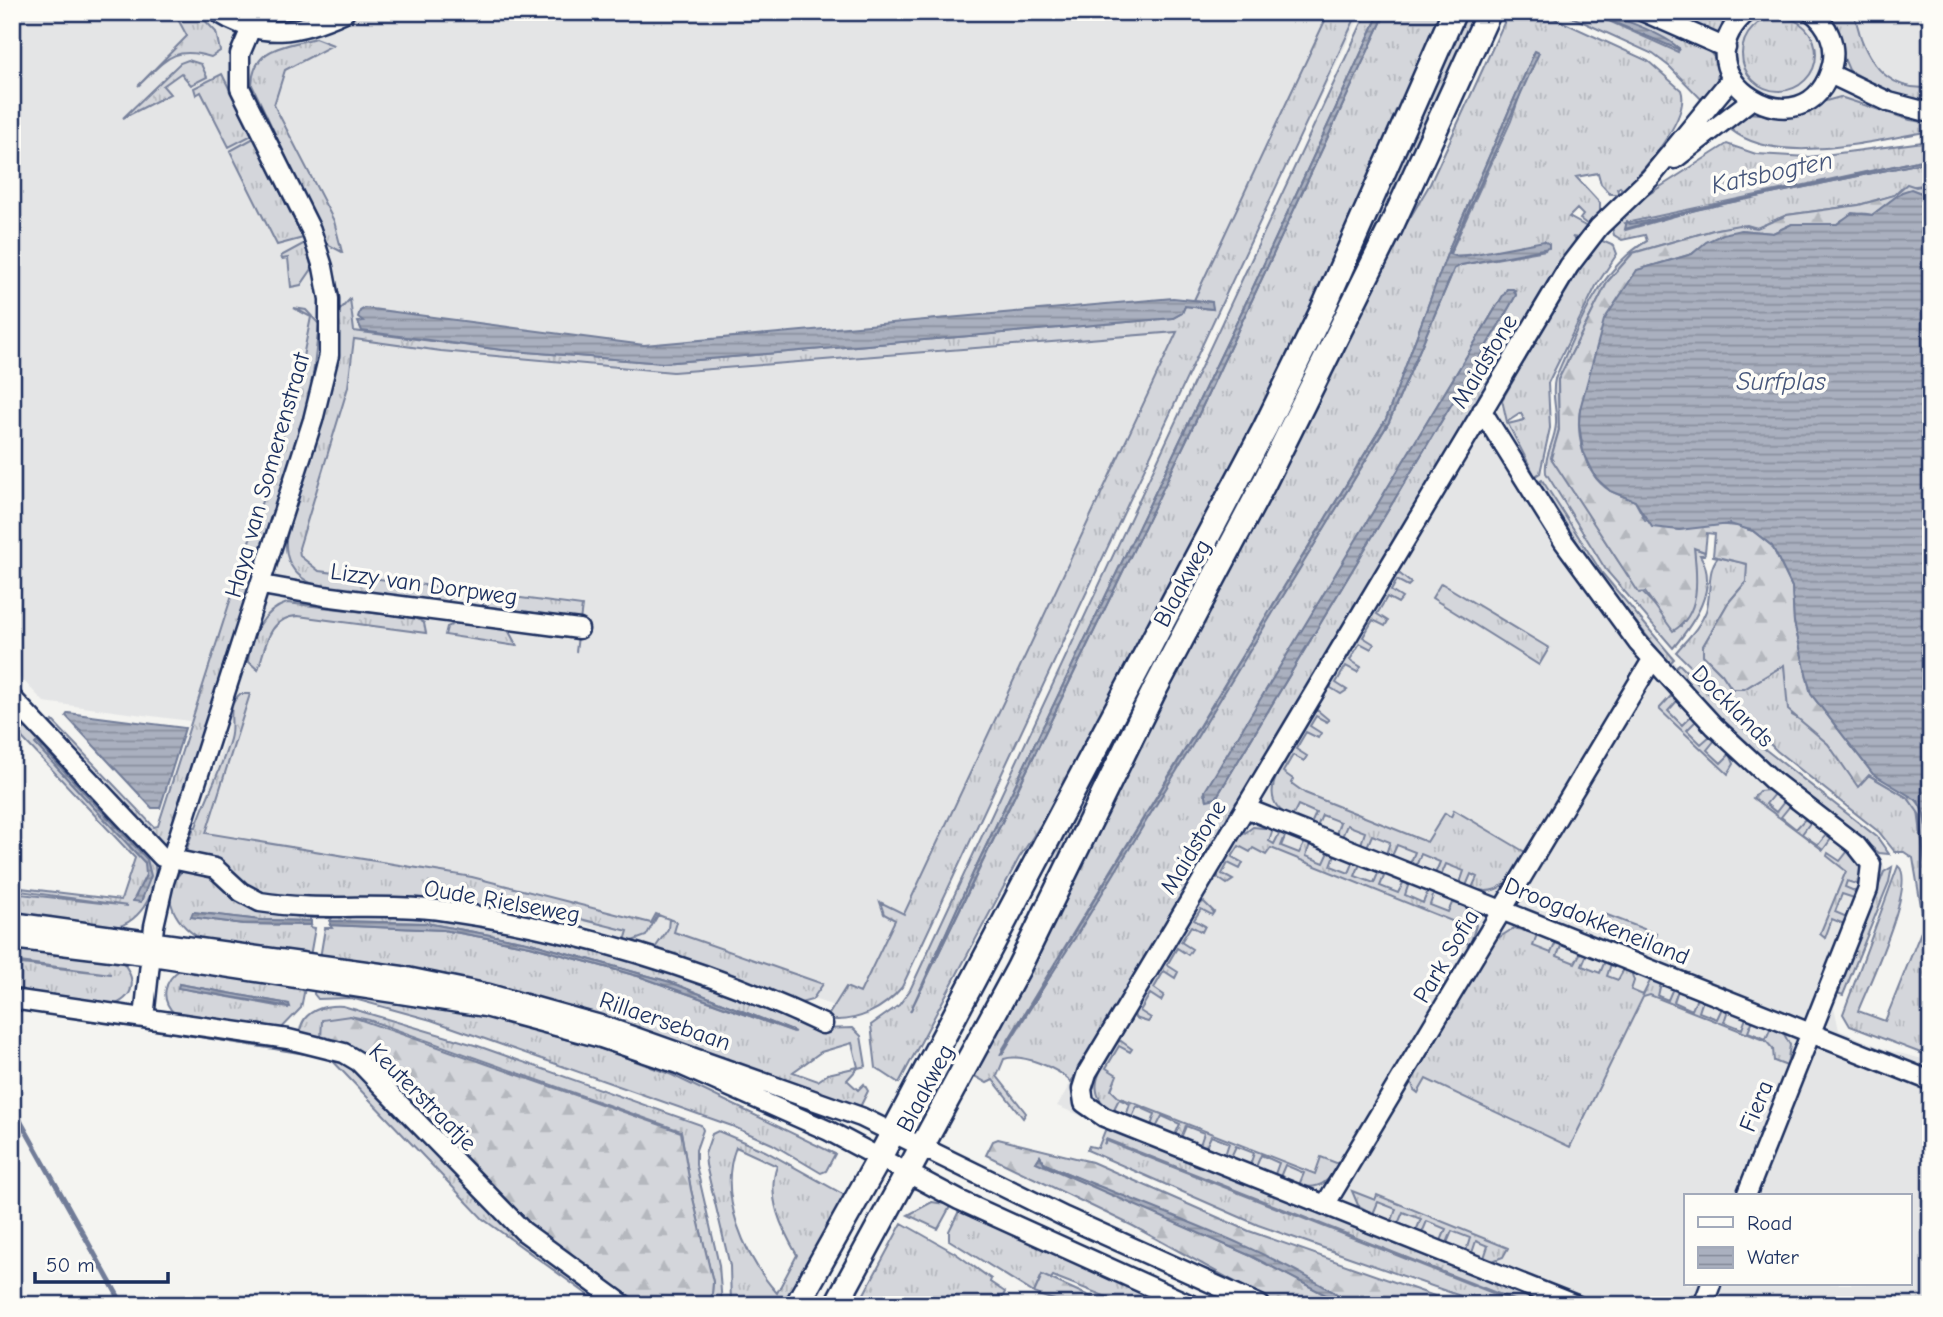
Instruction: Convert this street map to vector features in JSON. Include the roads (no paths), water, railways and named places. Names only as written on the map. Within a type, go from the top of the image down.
[{"type":"main road","name":"Blaakweg","points":[[797,1305],[880,1157],[1265,428],[1334,285],[1454,12]]},
{"type":"main road","name":"Blaakweg","points":[[836,1305],[1018,969],[1154,691],[1288,434],[1390,229],[1489,12]]},
{"type":"street","points":[[217,12],[251,28],[295,31],[312,28],[345,12]]},
{"type":"street","points":[[1644,12],[1726,48]]},
{"type":"street","points":[[1737,14],[1726,48],[1726,62],[1732,78],[1751,100],[1769,107],[1787,108],[1805,102],[1820,90],[1830,75],[1833,45],[1828,31],[1812,12]]},
{"type":"street","name":"Haya van Somerenstraat","points":[[171,861],[262,585],[324,383],[330,329],[323,267],[311,230],[240,88],[240,54],[251,28]]},
{"type":"street","points":[[1830,75],[1888,102],[1931,113]]},
{"type":"street","name":"Maidstone","points":[[1576,1305],[1110,1120],[1084,1103],[1082,1089],[1087,1073],[1581,249],[1650,178],[1732,78]]},
{"type":"street","name":"Maidstone","points":[[1650,178],[1751,100]]},
{"type":"street","name":"Docklands","points":[[1482,411],[1596,589],[1653,660],[1714,726],[1772,780],[1866,853],[1871,864],[1868,889],[1811,1033]]},
{"type":"street","name":"Lizzy van Dorpweg","points":[[262,585],[579,629]]},
{"type":"street","name":"Park Sofia","points":[[1325,1205],[1653,660]]},
{"type":"street","points":[[12,698],[162,857],[171,861],[158,904],[144,1018]]},
{"type":"street","name":"Droogdokkeneiland","points":[[1245,808],[1931,1081]]},
{"type":"street","name":"Oude Rielseweg","points":[[171,861],[215,869],[241,892],[260,902],[445,911],[600,944],[745,989],[823,1024]]},
{"type":"street","name":"Rillaersebaan","points":[[12,922],[460,1002],[547,1022],[678,1064],[880,1157],[959,1200],[1191,1305]]},
{"type":"street","name":"Rillaersebaan","points":[[12,939],[152,947],[401,976],[549,1009],[663,1045],[892,1131],[1065,1217],[1260,1305]]},
{"type":"street","name":"Keuterstraatje","points":[[12,999],[288,1039],[344,1054],[359,1062],[523,1231],[624,1305]]},
{"type":"street","name":"Fiera","points":[[1747,1194],[1811,1033]]},
{"type":"street","points":[[1703,1305],[1710,1286]]},
{"type":"water","points":[[1380,12],[1386,12],[1197,418],[910,1012],[974,871],[1243,309]]},
{"type":"water","points":[[1589,12],[1638,25],[1664,38],[1680,50]]},
{"type":"water","points":[[1535,51],[1539,53],[1449,254],[1459,257],[1544,241],[1549,244],[1549,248],[1461,265],[1454,269],[1389,422],[1078,933],[1000,1055],[1386,419],[1450,246]]},
{"type":"water","points":[[1931,158],[1931,161],[1719,205]]},
{"type":"water","name":"Surfplas","points":[[1911,189],[1931,197],[1931,857],[1924,814],[1918,801],[1873,774],[1811,694],[1794,622],[1792,587],[1772,546],[1753,531],[1730,524],[1679,530],[1652,527],[1635,501],[1610,491],[1596,478],[1583,451],[1579,424],[1580,409],[1604,320],[1637,270],[1692,254],[1706,242],[1723,234],[1741,230],[1773,233],[1792,224],[1837,224],[1852,213],[1872,215],[1902,192]]},
{"type":"water","points":[[1693,211],[1625,229],[1627,221],[1630,224]]},
{"type":"water","points":[[1507,289],[1513,289],[1516,295],[1503,318],[1216,798],[1207,800],[1205,791]]},
{"type":"water","points":[[1173,298],[1212,302],[1213,309],[1185,306],[1182,313],[1173,318],[663,363],[502,350],[362,331],[358,322],[363,321],[358,317],[360,311],[365,308],[644,345]]},
{"type":"water","points":[[68,713],[185,728],[160,808],[152,808],[66,716]]},
{"type":"water","points":[[37,742],[147,859],[151,876],[141,902],[133,901],[146,875],[145,863],[35,744]]},
{"type":"water","points":[[193,912],[260,920],[311,921],[311,925],[243,924],[191,917]]},
{"type":"water","points":[[330,921],[426,923],[527,942],[670,982],[795,1032],[641,977],[530,946],[443,930],[330,925]]},
{"type":"water","points":[[179,984],[289,1004],[290,1007],[178,988]]},
{"type":"water","points":[[1040,1156],[1045,1164],[1203,1228],[1281,1263],[1354,1305],[1345,1305],[1251,1256],[1036,1162]]},
{"type":"waterway","points":[[12,1106],[123,1305]]},
{"type":"water label","name":"Katsbogten","points":[[1772,173]]}]
